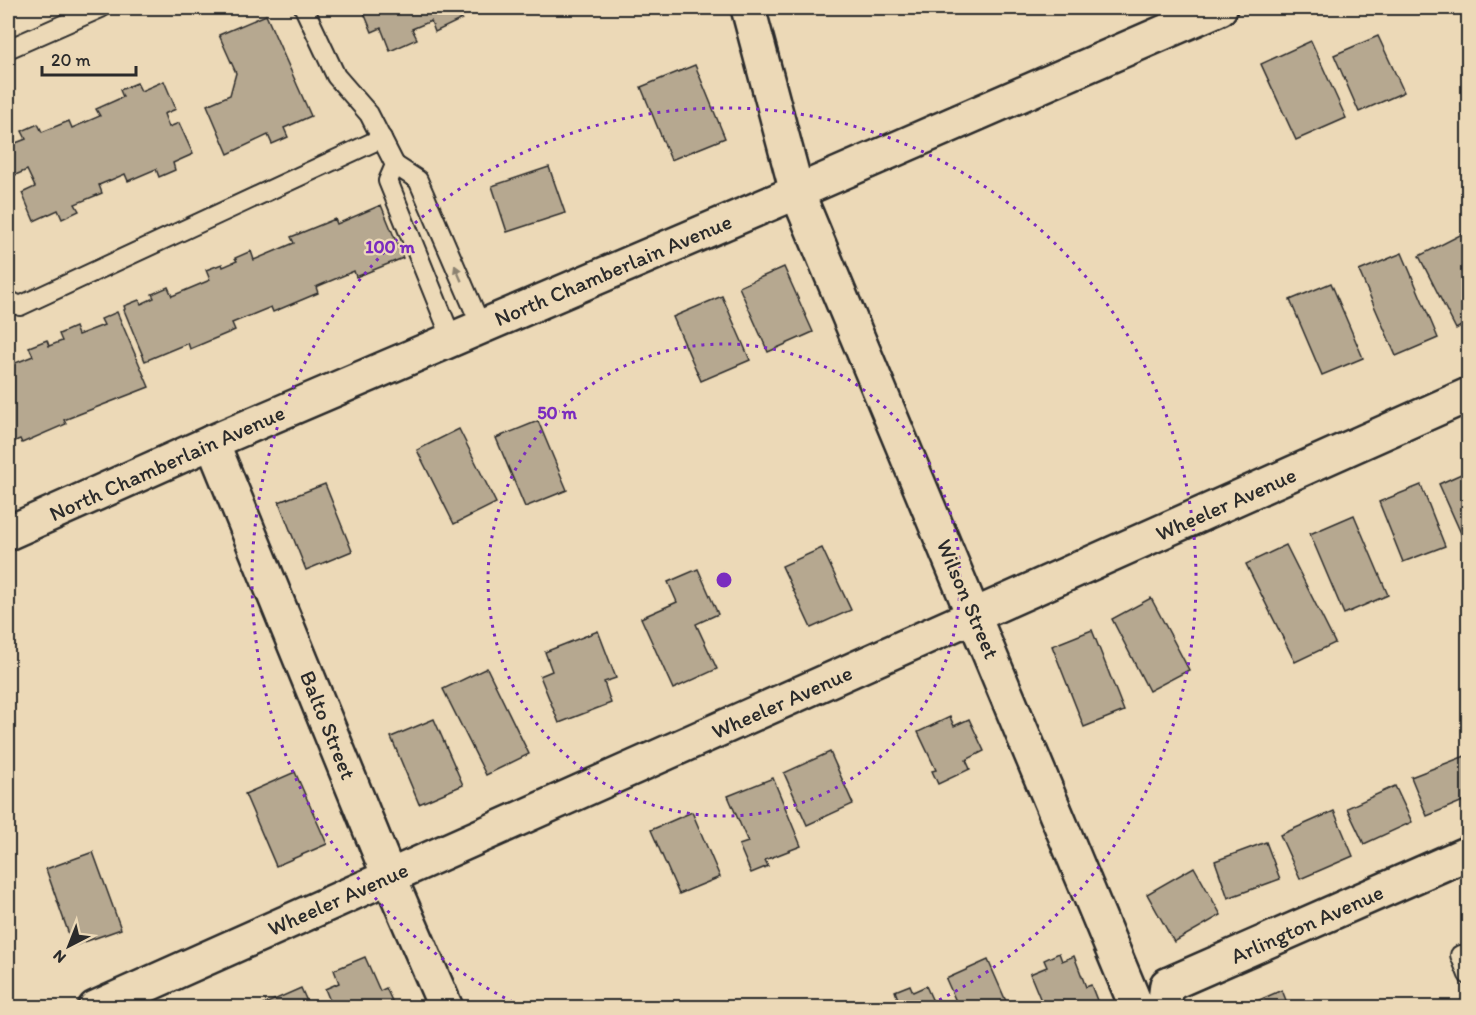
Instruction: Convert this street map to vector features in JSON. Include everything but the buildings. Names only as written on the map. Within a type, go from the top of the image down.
[{"type":"street","name":"Wilson Street","points":[[748,8],[797,192],[1137,1008]]},
{"type":"street","name":"North Chamberlain Avenue","points":[[8,533],[212,442],[1220,8]]},
{"type":"street","name":"Wheeler Avenue","points":[[95,1008],[1468,395]]},
{"type":"street","name":"Balto Street","points":[[212,442],[389,876],[446,1008]]},
{"type":"street","name":"Arlington Avenue","points":[[1164,1008],[1167,985],[1468,853]]},
{"type":"lane","points":[[8,49],[101,8]]},
{"type":"lane","points":[[304,8],[336,76],[369,114],[395,165],[418,180],[467,333]]},
{"type":"lane","points":[[8,300],[20,306],[382,138]]},
{"type":"lane","points":[[395,165],[388,181],[467,333]]},
{"type":"lane","points":[[1460,956],[1468,975]]}]
